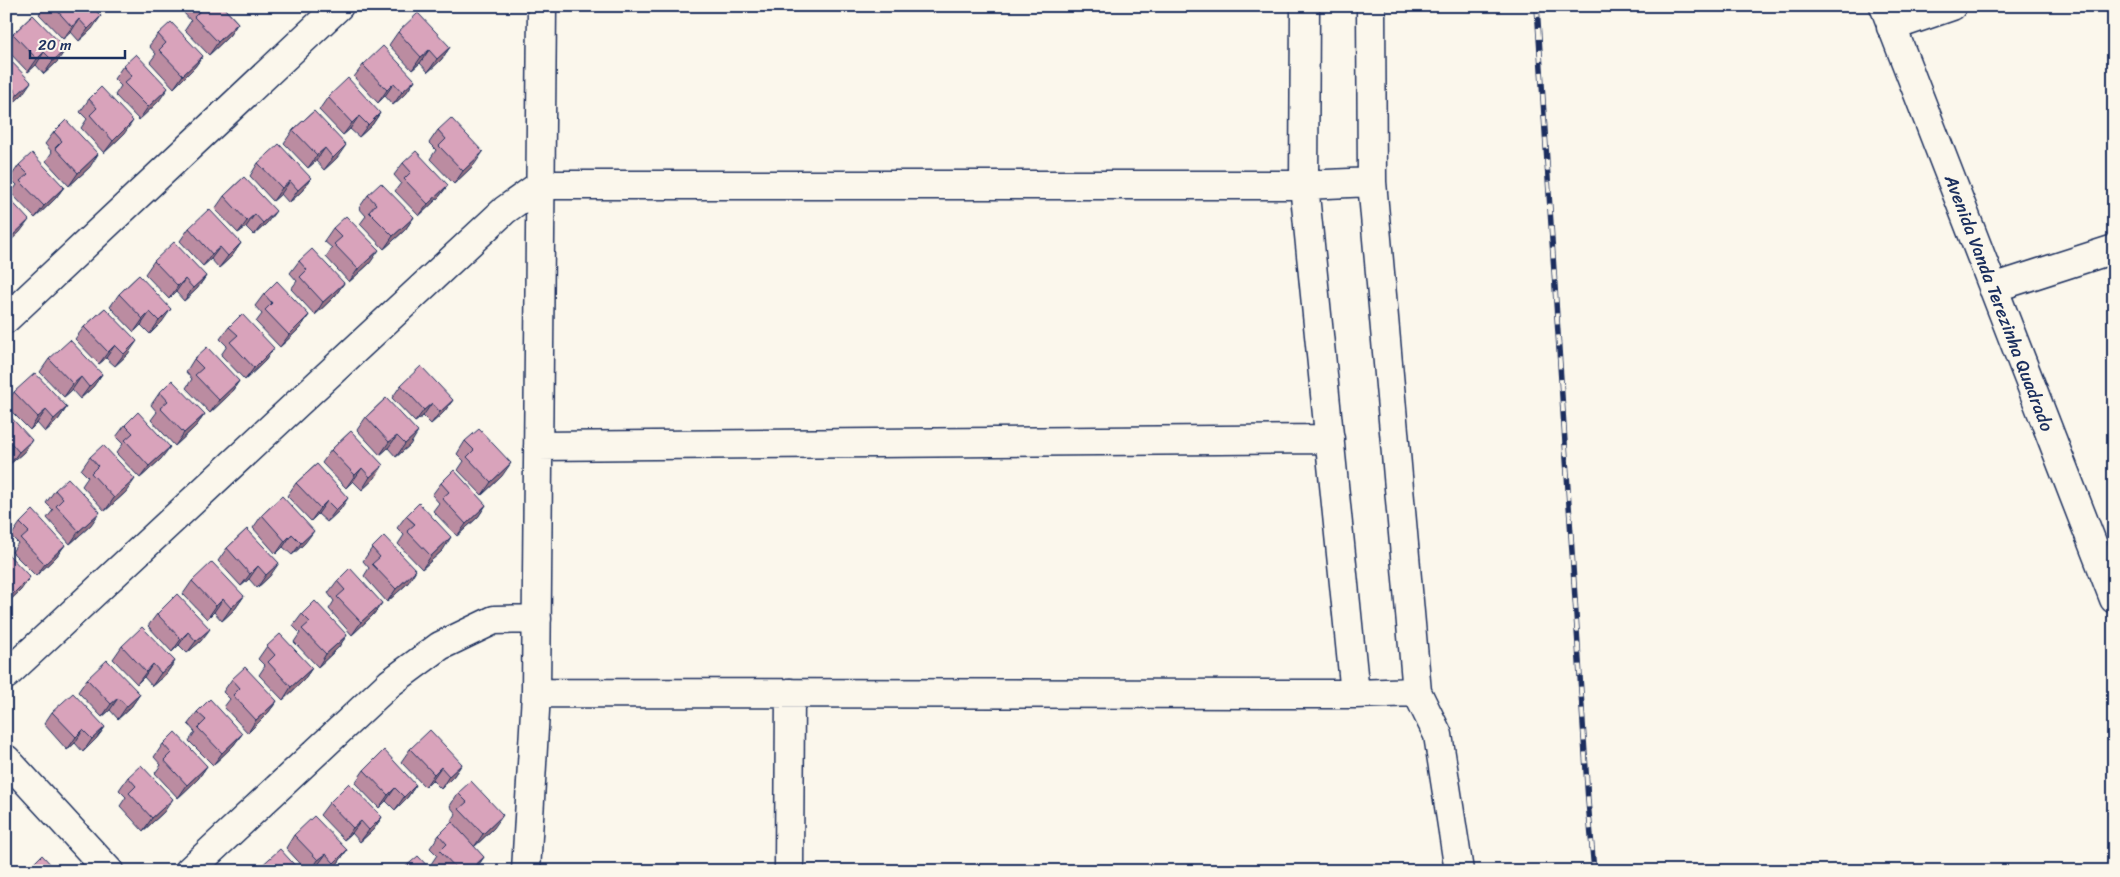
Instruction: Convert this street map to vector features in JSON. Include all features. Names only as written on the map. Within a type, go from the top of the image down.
[{"type":"street","points":[[6,320],[339,6]]},
{"type":"street","points":[[526,871],[536,693],[542,6]]},
{"type":"street","points":[[1306,6],[1304,185],[1355,694]]},
{"type":"street","points":[[1371,6],[1372,182],[1417,692],[1438,735],[1459,871]]},
{"type":"street","points":[[1888,17],[1952,6]]},
{"type":"street","name":"Avenida Vanda Terezinha Quadrado","points":[[1888,17],[1993,288],[2105,549],[2114,599]]},
{"type":"street","points":[[6,675],[498,216],[540,185],[1304,185],[1372,182]]},
{"type":"street","points":[[1993,288],[2114,249]]},
{"type":"street","points":[[538,446],[1330,438]]},
{"type":"street","points":[[188,871],[397,677],[440,646],[494,620],[537,618]]},
{"type":"street","points":[[536,693],[1355,694],[1417,692]]},
{"type":"street","points":[[789,871],[790,693]]},
{"type":"street","points":[[6,759],[109,871]]},
{"type":"building","points":[[53,6],[91,6],[101,16],[88,29],[79,19],[72,27]]},
{"type":"building","points":[[198,6],[222,6],[238,23],[218,42],[194,17],[201,10]]},
{"type":"building","points":[[418,13],[450,47],[437,59],[429,50],[421,57],[398,32]]},
{"type":"building","points":[[33,15],[66,49],[53,61],[44,52],[37,59],[13,34]]},
{"type":"building","points":[[171,22],[203,56],[183,75],[159,50],[166,43],[158,34]]},
{"type":"building","points":[[383,46],[415,80],[402,92],[394,83],[387,90],[363,65]]},
{"type":"building","points":[[136,54],[168,88],[148,107],[124,83],[132,76],[123,66]]},
{"type":"building","points":[[6,56],[31,82],[18,94],[10,85],[6,88]]},
{"type":"building","points":[[348,78],[380,113],[368,125],[359,116],[352,123],[328,97]]},
{"type":"building","points":[[101,87],[133,121],[113,141],[90,115],[97,108],[89,99]]},
{"type":"building","points":[[314,111],[346,145],[333,158],[325,148],[317,155],[293,130]]},
{"type":"building","points":[[451,118],[483,152],[463,171],[439,146],[446,139],[438,130]]},
{"type":"building","points":[[66,120],[98,154],[78,173],[55,148],[62,141],[54,132]]},
{"type":"building","points":[[279,144],[311,178],[298,190],[290,181],[282,188],[258,163]]},
{"type":"building","points":[[416,151],[448,185],[428,204],[404,179],[411,172],[403,163]]},
{"type":"building","points":[[32,153],[64,187],[44,206],[20,181],[28,174],[19,165]]},
{"type":"building","points":[[244,177],[276,211],[263,223],[255,214],[247,221],[224,196]]},
{"type":"building","points":[[381,183],[414,217],[393,236],[369,212],[376,204],[368,195]]},
{"type":"building","points":[[6,195],[29,220],[9,239],[6,236]]},
{"type":"building","points":[[209,209],[241,243],[228,256],[220,247],[212,254],[189,228]]},
{"type":"building","points":[[346,216],[379,250],[358,269],[334,244],[342,237],[333,228]]},
{"type":"building","points":[[174,242],[206,276],[193,288],[185,279],[178,286],[154,261]]},
{"type":"building","points":[[312,249],[344,283],[323,302],[300,277],[307,270],[299,261]]},
{"type":"building","points":[[139,275],[171,309],[159,321],[150,312],[143,319],[119,294]]},
{"type":"building","points":[[277,281],[309,315],[289,335],[265,310],[272,303],[264,294]]},
{"type":"building","points":[[105,308],[137,341],[124,354],[115,345],[108,352],[84,327]]},
{"type":"building","points":[[242,314],[274,348],[254,368],[230,342],[238,335],[229,327]]},
{"type":"building","points":[[70,340],[102,374],[89,387],[81,377],[73,384],[49,359]]},
{"type":"building","points":[[207,347],[239,381],[219,400],[195,375],[203,368],[194,359]]},
{"type":"building","points":[[421,366],[453,400],[440,412],[432,403],[424,410],[401,385]]},
{"type":"building","points":[[35,373],[67,407],[54,419],[46,410],[38,417],[14,392]]},
{"type":"building","points":[[172,380],[205,414],[184,433],[160,408],[168,401],[160,392]]},
{"type":"building","points":[[386,398],[418,432],[405,444],[397,436],[389,442],[366,417]]},
{"type":"building","points":[[6,412],[32,440],[19,452],[11,443],[6,447]]},
{"type":"building","points":[[138,412],[170,447],[149,466],[125,440],[133,433],[125,425]]},
{"type":"building","points":[[479,429],[511,463],[491,482],[467,457],[474,450],[465,441]]},
{"type":"building","points":[[351,431],[383,465],[370,477],[362,468],[355,475],[331,450]]},
{"type":"building","points":[[103,445],[135,479],[114,498],[91,473],[98,466],[90,457]]},
{"type":"building","points":[[317,464],[348,498],[336,510],[327,501],[320,508],[296,483]]},
{"type":"building","points":[[454,470],[486,505],[466,524],[442,498],[449,492],[441,483]]},
{"type":"building","points":[[68,478],[100,512],[79,531],[56,506],[63,499],[55,490]]},
{"type":"building","points":[[282,496],[314,531],[301,543],[292,534],[285,541],[262,515]]},
{"type":"building","points":[[419,503],[451,537],[431,556],[407,531],[415,524],[406,516]]},
{"type":"building","points":[[33,510],[65,545],[45,564],[21,539],[29,532],[20,523]]},
{"type":"building","points":[[247,529],[279,563],[266,575],[258,566],[250,574],[227,548]]},
{"type":"building","points":[[384,536],[416,570],[396,589],[372,564],[380,557],[372,548]]},
{"type":"building","points":[[6,552],[30,577],[10,597],[6,593]]},
{"type":"building","points":[[212,562],[244,596],[231,608],[223,599],[216,606],[192,581]]},
{"type":"building","points":[[350,568],[382,603],[361,622],[337,597],[345,590],[337,581]]},
{"type":"building","points":[[177,594],[210,629],[196,641],[188,632],[181,639],[157,614]]},
{"type":"building","points":[[315,601],[347,635],[326,654],[302,629],[310,622],[302,614]]},
{"type":"building","points":[[142,627],[175,661],[161,673],[153,664],[146,672],[122,646]]},
{"type":"building","points":[[280,634],[312,668],[291,687],[268,662],[275,655],[267,646]]},
{"type":"building","points":[[107,660],[140,694],[127,706],[118,698],[111,704],[87,679]]},
{"type":"building","points":[[245,667],[277,701],[256,720],[233,695],[240,688],[232,679]]},
{"type":"building","points":[[73,693],[105,727],[92,739],[83,730],[76,737],[52,712]]},
{"type":"building","points":[[210,699],[242,734],[222,753],[198,728],[206,720],[197,712]]},
{"type":"building","points":[[430,730],[462,764],[449,776],[441,767],[434,774],[410,749]]},
{"type":"building","points":[[175,732],[207,766],[187,785],[164,760],[171,753],[163,744]]},
{"type":"building","points":[[384,750],[416,785],[404,797],[395,788],[388,795],[364,770]]},
{"type":"building","points":[[141,765],[173,799],[152,818],[129,793],[136,786],[128,777]]},
{"type":"building","points":[[471,781],[503,815],[483,834],[459,809],[467,802],[458,793]]},
{"type":"building","points":[[349,783],[382,817],[369,830],[361,821],[353,828],[329,803]]},
{"type":"building","points":[[314,816],[347,850],[334,863],[326,854],[318,860],[294,835]]},
{"type":"building","points":[[452,822],[484,857],[469,871],[459,871],[440,851],[447,844],[439,835]]},
{"type":"building","points":[[280,849],[300,871],[262,871],[259,868]]},
{"type":"building","points":[[42,855],[57,871],[33,871],[30,867]]},
{"type":"building","points":[[418,856],[432,871],[407,871],[404,868]]},
{"type":"railway","points":[[1537,6],[1594,871]]}]
